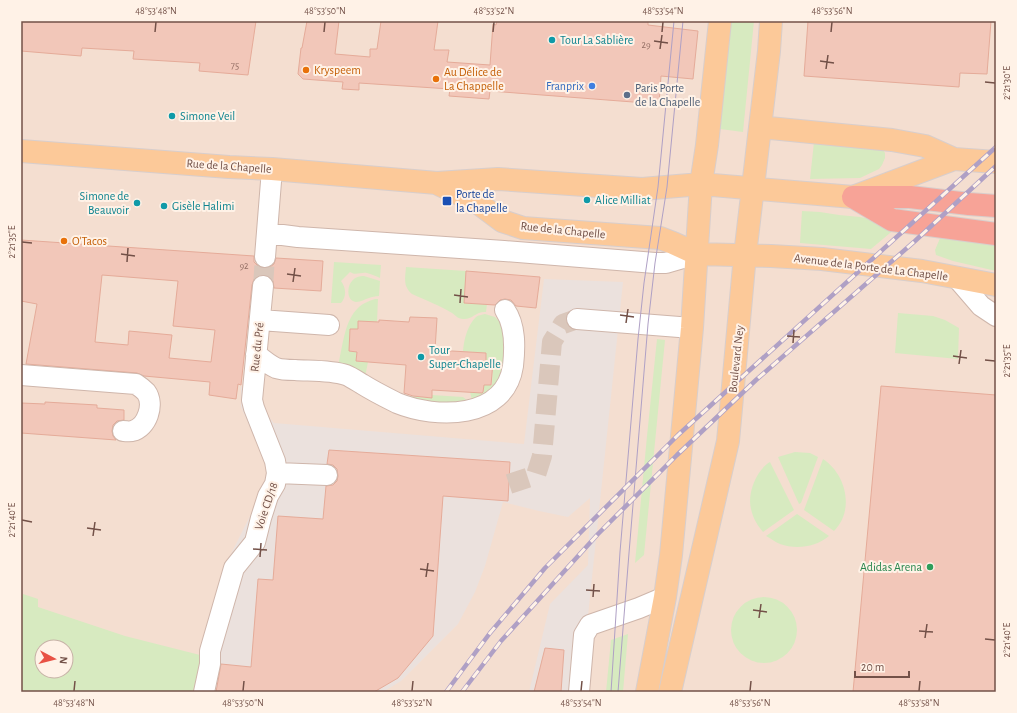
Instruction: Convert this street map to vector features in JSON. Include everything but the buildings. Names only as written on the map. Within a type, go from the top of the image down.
[{"type":"highway","points":[[853,197],[910,197],[996,206]]},
{"type":"highway","points":[[853,197],[892,220],[996,234]]},
{"type":"main road","points":[[648,692],[671,556],[692,328],[701,184],[707,145],[720,21]]},
{"type":"main road","name":"Boulevard Ney","points":[[670,692],[728,441],[745,255],[769,51],[771,21]]},
{"type":"main road","points":[[760,127],[892,140],[925,146],[954,159],[996,162]]},
{"type":"main road","name":"Rue de la Chapelle","points":[[21,151],[272,169],[437,183],[498,179],[642,189],[701,184],[753,189]]},
{"type":"main road","points":[[753,189],[853,197],[954,159]]},
{"type":"main road","name":"Rue de la Chapelle","points":[[437,183],[478,203],[502,221],[512,225],[523,228],[660,238],[697,254]]},
{"type":"main road","name":"Avenue de la Porte de La Chapelle","points":[[697,254],[822,259],[922,271],[996,285]]},
{"type":"street","points":[[265,257],[272,169]]},
{"type":"street","points":[[267,233],[314,238],[655,263],[666,263],[697,254]]},
{"type":"street","points":[[956,277],[981,306],[996,316]]},
{"type":"street","name":"Rue du Pré","points":[[254,408],[252,400],[263,286]]},
{"type":"street","points":[[256,354],[276,368],[346,375],[381,395],[419,410],[442,413],[464,411],[481,406],[497,397],[507,386],[512,373],[514,338],[510,317],[505,310]]},
{"type":"street","points":[[577,319],[692,328]]},
{"type":"street","points":[[260,320],[329,325]]},
{"type":"street","points":[[21,375],[136,384],[146,392],[150,401],[143,442]]},
{"type":"street","name":"Voie CD/18","points":[[204,692],[210,664],[210,651],[234,568],[254,542],[268,496],[275,484],[277,473],[275,461],[254,408]]},
{"type":"street","points":[[123,431],[132,432],[140,427],[148,416]]},
{"type":"street","points":[[277,473],[327,475]]},
{"type":"street","points":[[579,692],[584,635],[590,625],[639,608],[665,597]]},
{"type":"shaded area","points":[[21,21],[996,21],[996,692],[21,692]]},
{"type":"shaded area","points":[[544,279],[623,282],[580,692],[529,692],[550,604],[588,565],[590,498],[568,517],[503,502],[485,566],[475,592],[458,624],[401,681],[383,692],[195,692],[203,661],[199,661],[227,562],[260,496],[268,468],[241,407],[241,386],[274,423],[524,444]]},
{"type":"green space","points":[[731,21],[754,21],[743,132],[720,129]]},
{"type":"green space","points":[[814,142],[883,150],[885,153],[885,158],[879,169],[860,178],[810,179]]},
{"type":"green space","points":[[802,211],[860,217],[880,221],[896,228],[871,249],[800,243]]},
{"type":"green space","points":[[941,236],[958,240],[996,243],[996,271],[953,261],[936,255],[935,250]]},
{"type":"green space","points":[[334,262],[381,265],[380,278],[367,273],[354,274],[350,272],[341,281],[345,292],[343,300],[341,303],[331,303]]},
{"type":"green space","points":[[406,267],[466,271],[464,302],[487,304],[486,312],[479,313],[466,319],[461,319],[443,308],[412,294],[406,285]]},
{"type":"green space","points":[[364,276],[380,281],[379,296],[358,302],[353,301],[350,299],[348,293],[350,283],[356,278]]},
{"type":"green space","points":[[378,299],[377,322],[358,321],[358,329],[350,329],[349,351],[357,352],[356,361],[368,362],[365,375],[338,365],[345,333],[350,319],[360,306]]},
{"type":"green space","points":[[898,313],[933,316],[945,320],[959,328],[958,359],[895,353]]},
{"type":"green space","points":[[485,314],[495,317],[501,323],[507,341],[499,388],[472,400],[470,392],[483,393],[484,385],[492,385],[493,362],[486,361],[486,353],[463,351],[465,338],[470,325],[477,316]]},
{"type":"green space","points":[[657,339],[665,340],[644,555],[635,563],[647,436]]},
{"type":"green space","points":[[432,395],[463,397],[468,401],[468,405],[410,400],[409,396],[432,398]]},
{"type":"green space","points":[[795,452],[810,453],[818,457],[801,503],[799,504],[778,457]]},
{"type":"green space","points":[[823,459],[837,474],[845,493],[846,503],[844,513],[834,531],[804,510]]},
{"type":"green space","points":[[770,462],[794,510],[763,532],[753,515],[750,496],[757,476]]},
{"type":"green space","points":[[797,514],[829,536],[812,545],[793,547],[780,544],[766,536]]},
{"type":"green space","points":[[23,594],[38,599],[38,607],[125,636],[200,655],[199,660],[203,662],[195,692],[21,692],[21,600]]},
{"type":"green space","points":[[764,597],[777,600],[787,607],[794,617],[797,630],[794,643],[787,653],[777,660],[764,663],[751,660],[741,653],[734,643],[731,630],[734,617],[741,607],[751,600]]},
{"type":"green space","points":[[628,634],[623,692],[606,692],[611,640]]},
{"type":"tunnel","points":[[263,286],[265,257]]},
{"type":"tunnel","points":[[509,484],[536,475],[542,456],[552,342],[563,324],[577,319]]},
{"type":"tram line","points":[[611,692],[620,552],[638,339],[644,283],[658,187],[674,21]]},
{"type":"tram line","points":[[618,692],[648,324],[655,263],[667,187],[683,21]]},
{"type":"railway","points":[[446,692],[490,633],[545,568],[678,435],[996,147]]},
{"type":"railway","points":[[462,692],[501,641],[598,534],[677,455],[756,380],[915,241],[996,166]]},
{"type":"place","name":"Tour La Sablière","points":[[552,40]]},
{"type":"place","name":"Kryspeem","points":[[306,70]]},
{"type":"place","name":"Au Délice de La Chappelle","points":[[436,79]]},
{"type":"place","name":"Franprix","points":[[592,86]]},
{"type":"place","name":"Paris Porte de la Chapelle","points":[[627,95]]},
{"type":"place","name":"Simone Veil","points":[[172,116]]},
{"type":"place","name":"Alice Milliat","points":[[587,200]]},
{"type":"place","name":"Porte de la Chapelle","points":[[447,201]]},
{"type":"place","name":"Simone de Beauvoir","points":[[137,203]]},
{"type":"place","name":"Gisèle Halimi","points":[[164,206]]},
{"type":"place","name":"O'Tacos","points":[[64,241]]},
{"type":"place","name":"Tour Super-Chapelle","points":[[421,357]]},
{"type":"place","name":"Adidas Arena","points":[[930,567]]}]
